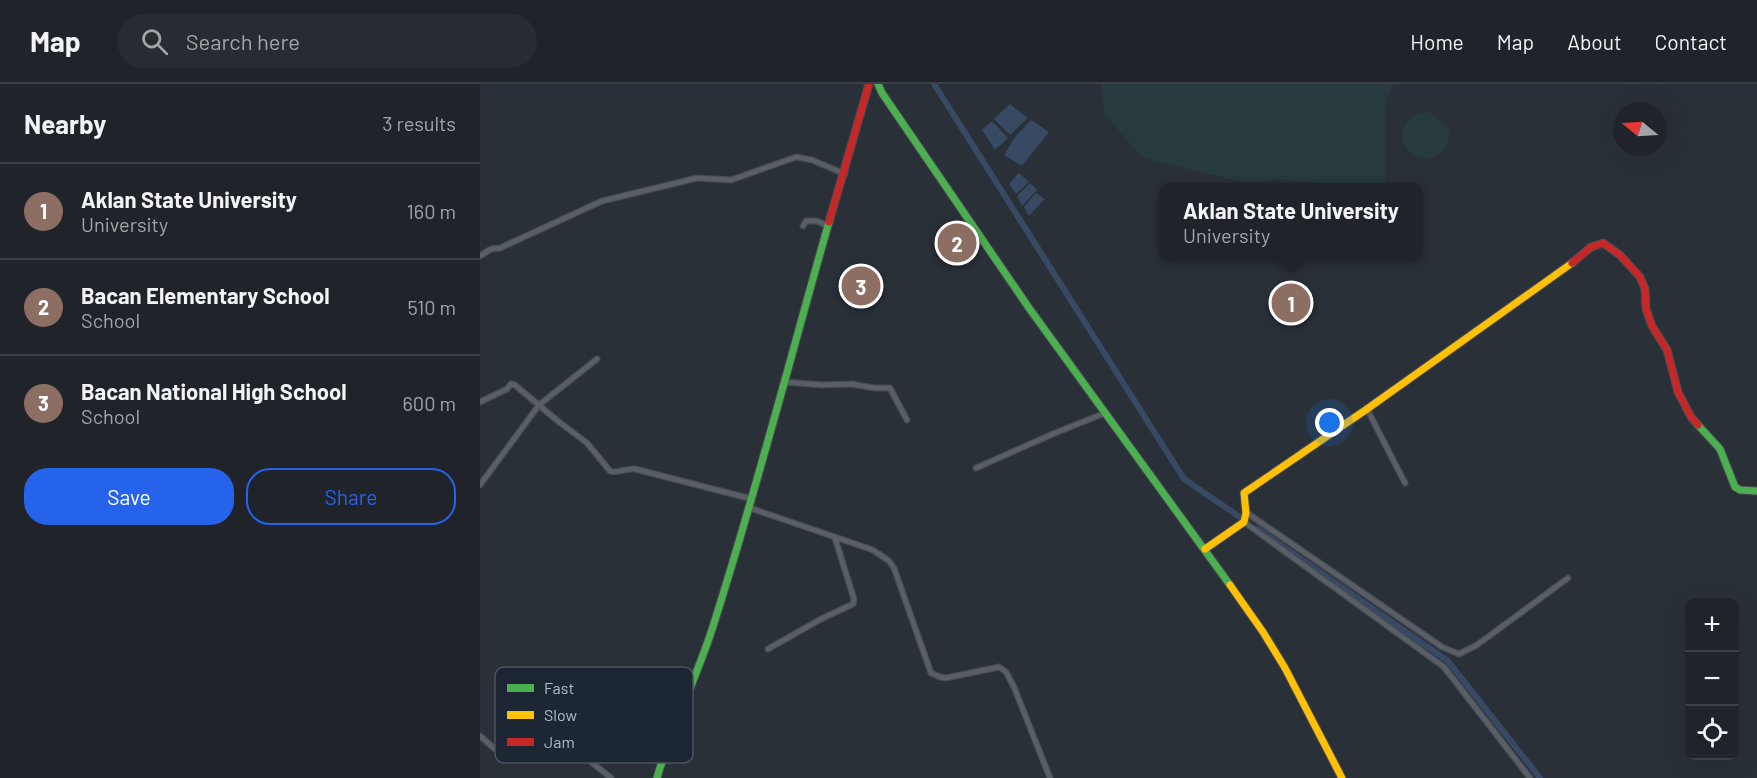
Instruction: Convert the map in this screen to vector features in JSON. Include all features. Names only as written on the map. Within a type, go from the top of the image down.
[{"type":"street","points":[[693,680],[711,634],[750,508],[869,84]]},
{"type":"street","points":[[878,84],[1029,308],[1263,632],[1285,668],[1342,778]]},
{"type":"street","points":[[867,93],[882,93]]},
{"type":"street","points":[[480,255],[602,201],[697,178],[731,180],[796,157],[812,160],[844,174]]},
{"type":"street","points":[[803,226],[806,221],[817,221],[828,226]]},
{"type":"street","points":[[1530,778],[1444,667],[1245,519],[1244,493],[1367,410],[1521,301],[1577,260],[1591,246],[1603,243],[1620,255],[1640,278],[1645,289],[1648,316],[1667,350],[1678,392],[1691,417],[1720,449],[1735,487],[1740,490],[1757,491]]},
{"type":"street","points":[[480,485],[538,405],[597,359]]},
{"type":"street","points":[[785,381],[890,388],[907,420]]},
{"type":"street","points":[[480,402],[511,384],[520,388],[587,443],[610,471],[635,470],[752,500]]},
{"type":"street","points":[[1367,410],[1405,483]]},
{"type":"street","points":[[976,468],[1105,413]]},
{"type":"street","points":[[750,508],[873,550],[889,561],[894,568],[931,673],[946,678],[999,667],[1006,672],[1050,778]]},
{"type":"street","points":[[1205,549],[1245,519]]},
{"type":"street","points":[[1245,519],[1442,647],[1459,654],[1477,645],[1568,578]]},
{"type":"street","points":[[768,649],[853,604],[854,599],[835,538]]},
{"type":"street","points":[[481,740],[495,750]]},
{"type":"street","points":[[592,763],[610,778]]},
{"type":"street","points":[[657,778],[661,763]]},
{"type":"green space","points":[[1101,84],[1393,84],[1385,102],[1385,183],[1314,183],[1277,179],[1243,182],[1143,158],[1105,115]]},
{"type":"green space","points":[[1426,112],[1443,124],[1449,134],[1443,150],[1436,156],[1427,158],[1411,152],[1405,146],[1402,137],[1404,127],[1410,118]]},
{"type":"water","points":[[1010,104],[1028,118],[1010,135],[994,119]]},
{"type":"water","points":[[1031,120],[1049,132],[1022,166],[1004,155],[1015,137]]},
{"type":"water","points":[[992,121],[1008,138],[995,150],[982,130]]},
{"type":"water","points":[[1019,173],[1029,182],[1016,194],[1009,184]]},
{"type":"water","points":[[1030,183],[1037,190],[1022,206],[1017,196]]},
{"type":"water","points":[[1036,193],[1045,199],[1029,216],[1024,207]]},
{"type":"waterway","points":[[934,84],[1184,479],[1247,522]]},
{"type":"waterway","points":[[1258,529],[1448,661],[1540,778]]},
{"type":"traffic: fast","points":[[878,84],[1029,308],[1230,585]]},
{"type":"traffic: fast","points":[[693,680],[709,640],[760,471],[829,222]]},
{"type":"traffic: fast","points":[[1698,425],[1720,449],[1735,487],[1740,490],[1757,491]]},
{"type":"traffic: fast","points":[[657,778],[662,763]]},
{"type":"traffic: slow","points":[[1205,549],[1244,522],[1246,513],[1244,493],[1367,409],[1572,263]]},
{"type":"traffic: slow","points":[[1230,585],[1285,668],[1342,778]]},
{"type":"traffic: jam","points":[[829,222],[869,84]]},
{"type":"traffic: jam","points":[[1572,263],[1591,247],[1603,243],[1620,255],[1640,277],[1645,289],[1646,309],[1652,326],[1667,350],[1678,392],[1691,417],[1698,425]]},
{"type":"place","name":"Bacan Elementary School","points":[[957,243]]},
{"type":"place","name":"Bacan National High School","points":[[861,286]]},
{"type":"place","name":"Aklan State University","points":[[1291,303]]}]
